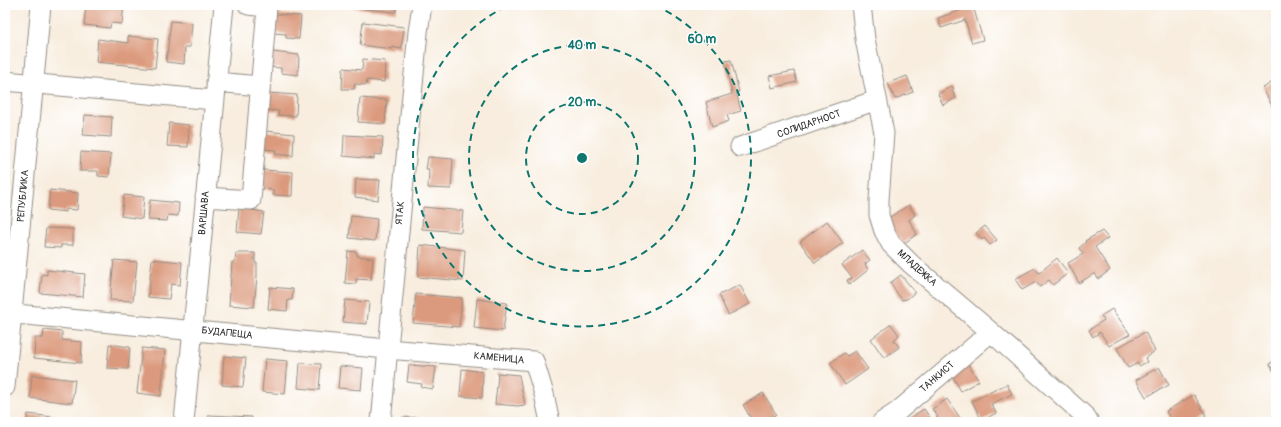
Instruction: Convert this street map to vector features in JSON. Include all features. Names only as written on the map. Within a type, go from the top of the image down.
[{"type":"street","name":"РЕПУБЛИКА","points":[[5,387],[8,313],[34,84],[41,5]]},
{"type":"street","name":"ВАРШАВА","points":[[184,422],[224,5]]},
{"type":"street","points":[[205,197],[251,200],[267,7],[248,5]]},
{"type":"street","name":"ЯТАК","points":[[381,422],[417,40],[422,5]]},
{"type":"street","name":"МЛАДЕЖКА","points":[[861,5],[865,39],[884,133],[879,200],[879,215],[884,231],[892,244],[911,264],[991,332],[1089,422]]},
{"type":"street","points":[[5,80],[34,84],[214,100]]},
{"type":"street","points":[[216,82],[260,86]]},
{"type":"street","name":"СОЛИДАРНОСТ","points":[[740,147],[877,100]]},
{"type":"street","name":"БУДАПЕЩА","points":[[8,313],[387,349],[449,353]]},
{"type":"street","name":"ТАНКИСТ","points":[[882,422],[897,412],[991,332]]},
{"type":"street","name":"КАМЕНИЦА","points":[[449,353],[534,361],[544,394],[550,422]]},
{"type":"building","points":[[86,5],[124,5],[122,24],[111,23],[110,28],[84,25]]},
{"type":"building","points":[[354,5],[397,5],[396,12],[354,8]]},
{"type":"building","points":[[973,6],[983,40],[972,43],[965,20],[941,28],[938,18]]},
{"type":"building","points":[[275,14],[301,16],[299,39],[286,38],[286,34],[274,33]]},
{"type":"building","points":[[171,21],[192,23],[190,47],[185,47],[184,64],[166,62]]},
{"type":"building","points":[[363,22],[404,27],[401,49],[360,45]]},
{"type":"building","points":[[128,36],[158,39],[155,68],[96,62],[98,39],[128,43]]},
{"type":"building","points":[[272,52],[299,55],[298,75],[281,73],[281,68],[270,67]]},
{"type":"building","points":[[363,59],[385,61],[384,82],[367,80],[366,85],[355,84],[354,89],[342,89],[343,68],[362,70]]},
{"type":"building","points":[[731,60],[739,92],[736,92],[741,111],[727,115],[729,121],[712,127],[706,102],[732,94],[725,61]]},
{"type":"building","points":[[794,71],[797,82],[772,88],[769,76]]},
{"type":"building","points":[[907,76],[913,92],[895,99],[888,83]]},
{"type":"building","points":[[1276,80],[1276,114],[1263,88]]},
{"type":"building","points":[[952,86],[954,89],[952,90],[956,98],[943,105],[938,94]]},
{"type":"building","points":[[268,93],[297,95],[296,116],[278,115],[279,111],[267,110]]},
{"type":"building","points":[[360,98],[387,100],[385,124],[358,122]]},
{"type":"building","points":[[85,115],[112,117],[111,137],[83,135]]},
{"type":"building","points":[[169,123],[189,125],[188,147],[167,146]]},
{"type":"building","points":[[265,131],[294,134],[293,156],[275,154],[276,150],[265,149]]},
{"type":"building","points":[[344,135],[383,137],[382,155],[374,154],[374,159],[343,156]]},
{"type":"building","points":[[81,152],[111,154],[109,177],[98,176],[98,171],[80,171]]},
{"type":"building","points":[[428,157],[453,159],[451,189],[428,188],[429,169],[426,169]]},
{"type":"building","points":[[263,170],[293,172],[292,196],[273,195],[273,190],[261,189]]},
{"type":"building","points":[[356,179],[380,180],[378,200],[355,197]]},
{"type":"building","points":[[50,190],[78,193],[77,210],[66,209],[66,212],[48,210]]},
{"type":"building","points":[[124,195],[144,197],[142,219],[121,216]]},
{"type":"building","points":[[150,200],[179,203],[178,216],[168,215],[167,221],[148,220]]},
{"type":"building","points":[[909,205],[915,215],[909,220],[917,234],[903,244],[885,220]]},
{"type":"building","points":[[423,207],[463,211],[461,232],[422,229]]},
{"type":"building","points":[[239,208],[264,212],[261,234],[237,232]]},
{"type":"building","points":[[351,216],[377,219],[375,241],[349,238]]},
{"type":"building","points":[[827,221],[843,243],[815,263],[800,242]]},
{"type":"building","points":[[985,226],[997,240],[990,245],[984,238],[982,240],[976,233]]},
{"type":"building","points":[[46,228],[73,229],[73,245],[61,245],[61,248],[44,247]]},
{"type":"building","points":[[1102,231],[1108,238],[1095,247],[1110,270],[1098,279],[1095,273],[1079,283],[1068,263],[1083,254],[1079,248],[1086,242],[1085,241]]},
{"type":"building","points":[[420,245],[465,250],[463,281],[418,277]]},
{"type":"building","points":[[862,250],[870,260],[865,264],[868,270],[849,285],[847,280],[852,278],[842,265]]},
{"type":"building","points":[[348,251],[357,252],[357,256],[373,258],[371,280],[356,279],[356,284],[345,283]]},
{"type":"building","points":[[236,253],[255,253],[257,277],[254,307],[229,305],[232,262],[235,262]]},
{"type":"building","points":[[1057,258],[1068,273],[1053,285],[1049,280],[1040,287],[1036,282],[1022,290],[1015,279],[1035,268],[1039,273]]},
{"type":"building","points":[[152,259],[182,262],[180,285],[171,284],[169,299],[148,297]]},
{"type":"building","points":[[114,260],[137,262],[133,301],[110,300]]},
{"type":"building","points":[[47,270],[85,274],[83,297],[40,293],[42,274],[47,275]]},
{"type":"building","points":[[901,275],[915,292],[907,299],[902,300],[890,283]]},
{"type":"building","points":[[740,285],[750,304],[728,315],[719,295]]},
{"type":"building","points":[[270,287],[293,289],[292,300],[288,300],[287,311],[268,309]]},
{"type":"building","points":[[416,294],[462,298],[459,327],[413,323]]},
{"type":"building","points":[[477,299],[507,303],[503,331],[474,328]]},
{"type":"building","points":[[345,300],[369,302],[367,324],[343,322]]},
{"type":"building","points":[[1112,309],[1130,334],[1109,346],[1100,332],[1093,337],[1089,330],[1104,320],[1101,316]]},
{"type":"building","points":[[891,324],[899,335],[894,340],[899,347],[884,358],[871,339]]},
{"type":"building","points":[[44,330],[62,332],[62,340],[82,342],[81,363],[34,358],[35,338],[43,338]]},
{"type":"building","points":[[1145,332],[1155,351],[1145,358],[1147,362],[1139,366],[1138,363],[1128,368],[1117,348]]},
{"type":"building","points":[[109,344],[130,347],[128,369],[107,368]]},
{"type":"building","points":[[142,348],[165,350],[161,396],[137,393]]},
{"type":"building","points":[[855,351],[868,369],[845,385],[830,363],[844,353],[847,356]]},
{"type":"building","points":[[224,356],[246,358],[243,387],[222,385]]},
{"type":"building","points":[[265,359],[288,361],[285,394],[262,392]]},
{"type":"building","points":[[1276,360],[1276,372],[1275,373],[1269,364]]},
{"type":"building","points":[[300,363],[321,364],[319,390],[298,388]]},
{"type":"building","points":[[968,364],[979,381],[961,391],[951,374]]},
{"type":"building","points":[[409,365],[436,367],[433,389],[421,387],[422,384],[407,382]]},
{"type":"building","points":[[340,366],[363,368],[361,390],[338,388]]},
{"type":"building","points":[[1159,367],[1169,385],[1146,397],[1136,380]]},
{"type":"building","points":[[462,369],[483,372],[482,398],[460,396]]},
{"type":"building","points":[[497,373],[519,375],[525,405],[518,406],[495,404]]},
{"type":"building","points":[[32,375],[75,380],[72,403],[30,398]]},
{"type":"building","points":[[1007,384],[1012,394],[991,404],[996,413],[982,421],[972,401]]},
{"type":"building","points":[[763,393],[776,414],[764,422],[760,422],[759,419],[753,422],[743,405]]},
{"type":"building","points":[[1194,395],[1206,415],[1194,422],[1172,422],[1166,411]]},
{"type":"building","points":[[947,399],[963,422],[939,422],[936,418],[938,417],[932,409]]},
{"type":"building","points":[[924,409],[933,422],[904,422]]},
{"type":"building","points":[[28,414],[53,417],[53,422],[27,422]]},
{"type":"building","points":[[209,415],[252,417],[251,422],[209,422]]},
{"type":"building","points":[[403,417],[437,419],[437,422],[403,422]]}]
